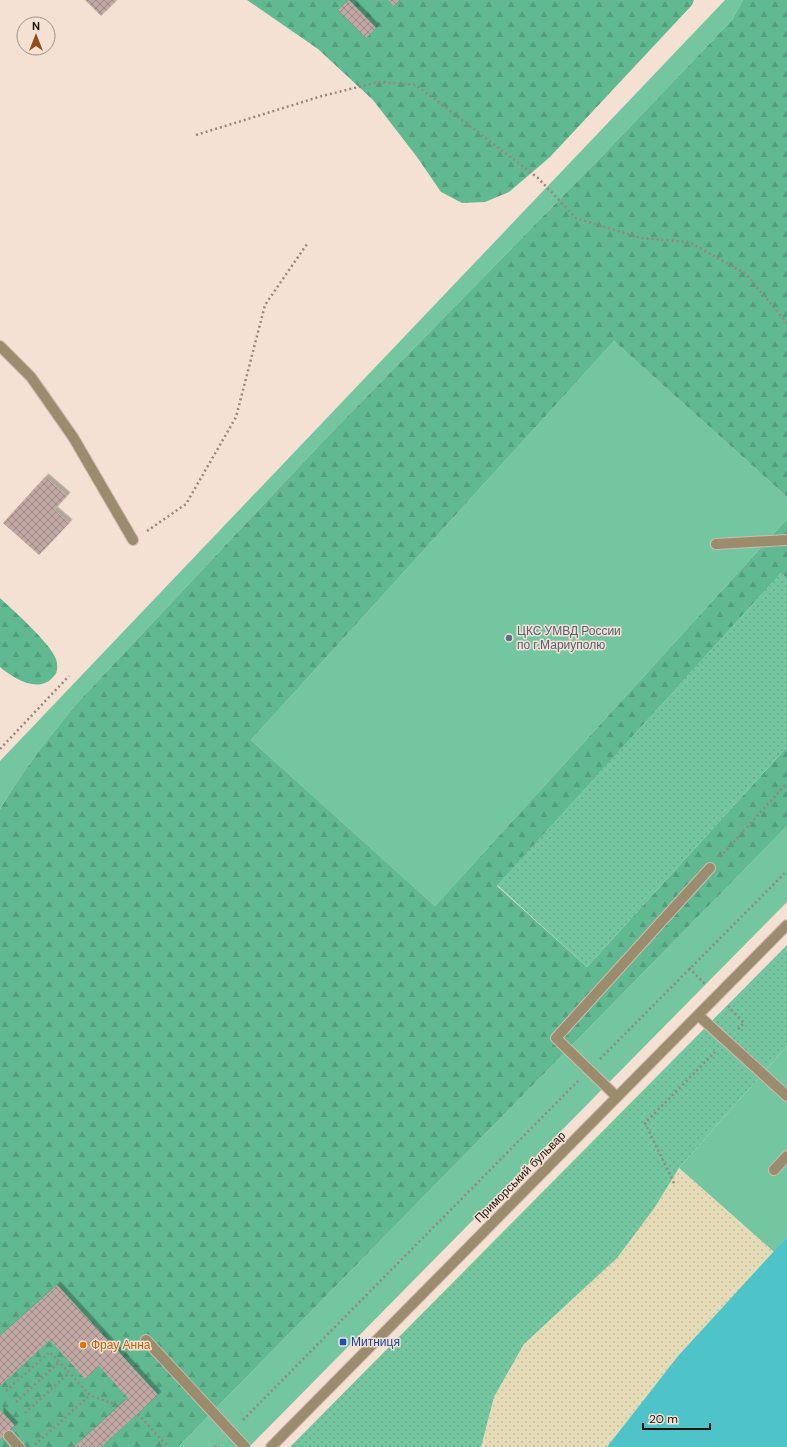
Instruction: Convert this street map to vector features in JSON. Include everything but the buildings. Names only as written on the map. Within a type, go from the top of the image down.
[{"type":"street","points":[[0,346],[31,377],[73,437],[133,540]]},
{"type":"street","points":[[716,544],[787,540]]},
{"type":"street","points":[[617,1097],[556,1038],[710,868]]},
{"type":"street","name":"Приморський бульвар","points":[[271,1447],[787,925]]},
{"type":"street","points":[[698,1015],[787,1096]]},
{"type":"street","points":[[774,1170],[787,1156]]},
{"type":"street","points":[[146,1340],[245,1447]]},
{"type":"street","points":[[9,1436],[19,1447]]},
{"type":"path","points":[[196,135],[322,96],[379,82],[416,85],[538,178],[576,218],[640,238],[689,242],[746,274],[787,323]]},
{"type":"path","points":[[133,540],[186,504],[236,417],[265,305],[307,244]]},
{"type":"path","points":[[0,749],[69,676]]},
{"type":"path","points":[[710,868],[787,783]]},
{"type":"path","points":[[215,1447],[232,1432],[787,871]]},
{"type":"path","points":[[674,1183],[645,1123],[744,1023]]},
{"type":"path","points":[[6,1392],[50,1352],[90,1395],[119,1406]]},
{"type":"path","points":[[16,1402],[59,1362]]},
{"type":"path","points":[[25,1413],[69,1373]]},
{"type":"path","points":[[33,1447],[90,1395]]},
{"type":"path","points":[[138,1414],[168,1447]]},
{"type":"green space","points":[[247,0],[694,0],[692,5],[550,157],[509,192],[485,202],[462,203],[441,192],[417,157],[373,100],[318,49]]},
{"type":"green space","points":[[725,0],[743,0],[732,20],[604,154],[328,436],[78,702],[37,754],[0,809],[0,761]]},
{"type":"green space","points":[[743,0],[787,0],[787,497],[614,341],[251,740],[435,906],[787,519],[787,579],[781,573],[497,886],[587,967],[787,747],[787,826],[178,1447],[0,1447],[0,809],[37,754],[78,702],[328,436],[604,154],[732,20]]},
{"type":"green space","points":[[614,341],[787,497],[787,519],[435,906],[251,740]]},
{"type":"green space","points":[[781,573],[787,579],[787,747],[587,967],[497,885]]},
{"type":"green space","points":[[0,598],[31,627],[47,645],[56,659],[57,670],[48,682],[41,684],[26,683],[12,676],[0,667]]},
{"type":"green space","points":[[787,826],[787,902],[249,1447],[178,1447]]},
{"type":"green space","points":[[787,945],[787,1046],[679,1168],[655,1207],[617,1258],[524,1344],[494,1397],[481,1447],[290,1447]]},
{"type":"green space","points":[[787,1046],[787,1237],[774,1252],[679,1168]]},
{"type":"sand","points":[[679,1168],[774,1252],[678,1356],[607,1447],[481,1447],[494,1397],[524,1344],[574,1298],[655,1207]]},
{"type":"water","points":[[787,1237],[787,1447],[607,1447],[678,1356]]},
{"type":"place","name":"ЦКС УМВД России по г.Мариуполю","points":[[509,638]]},
{"type":"place","name":"Митниця","points":[[343,1342]]},
{"type":"place","name":"Фрау Анна","points":[[83,1345]]}]
